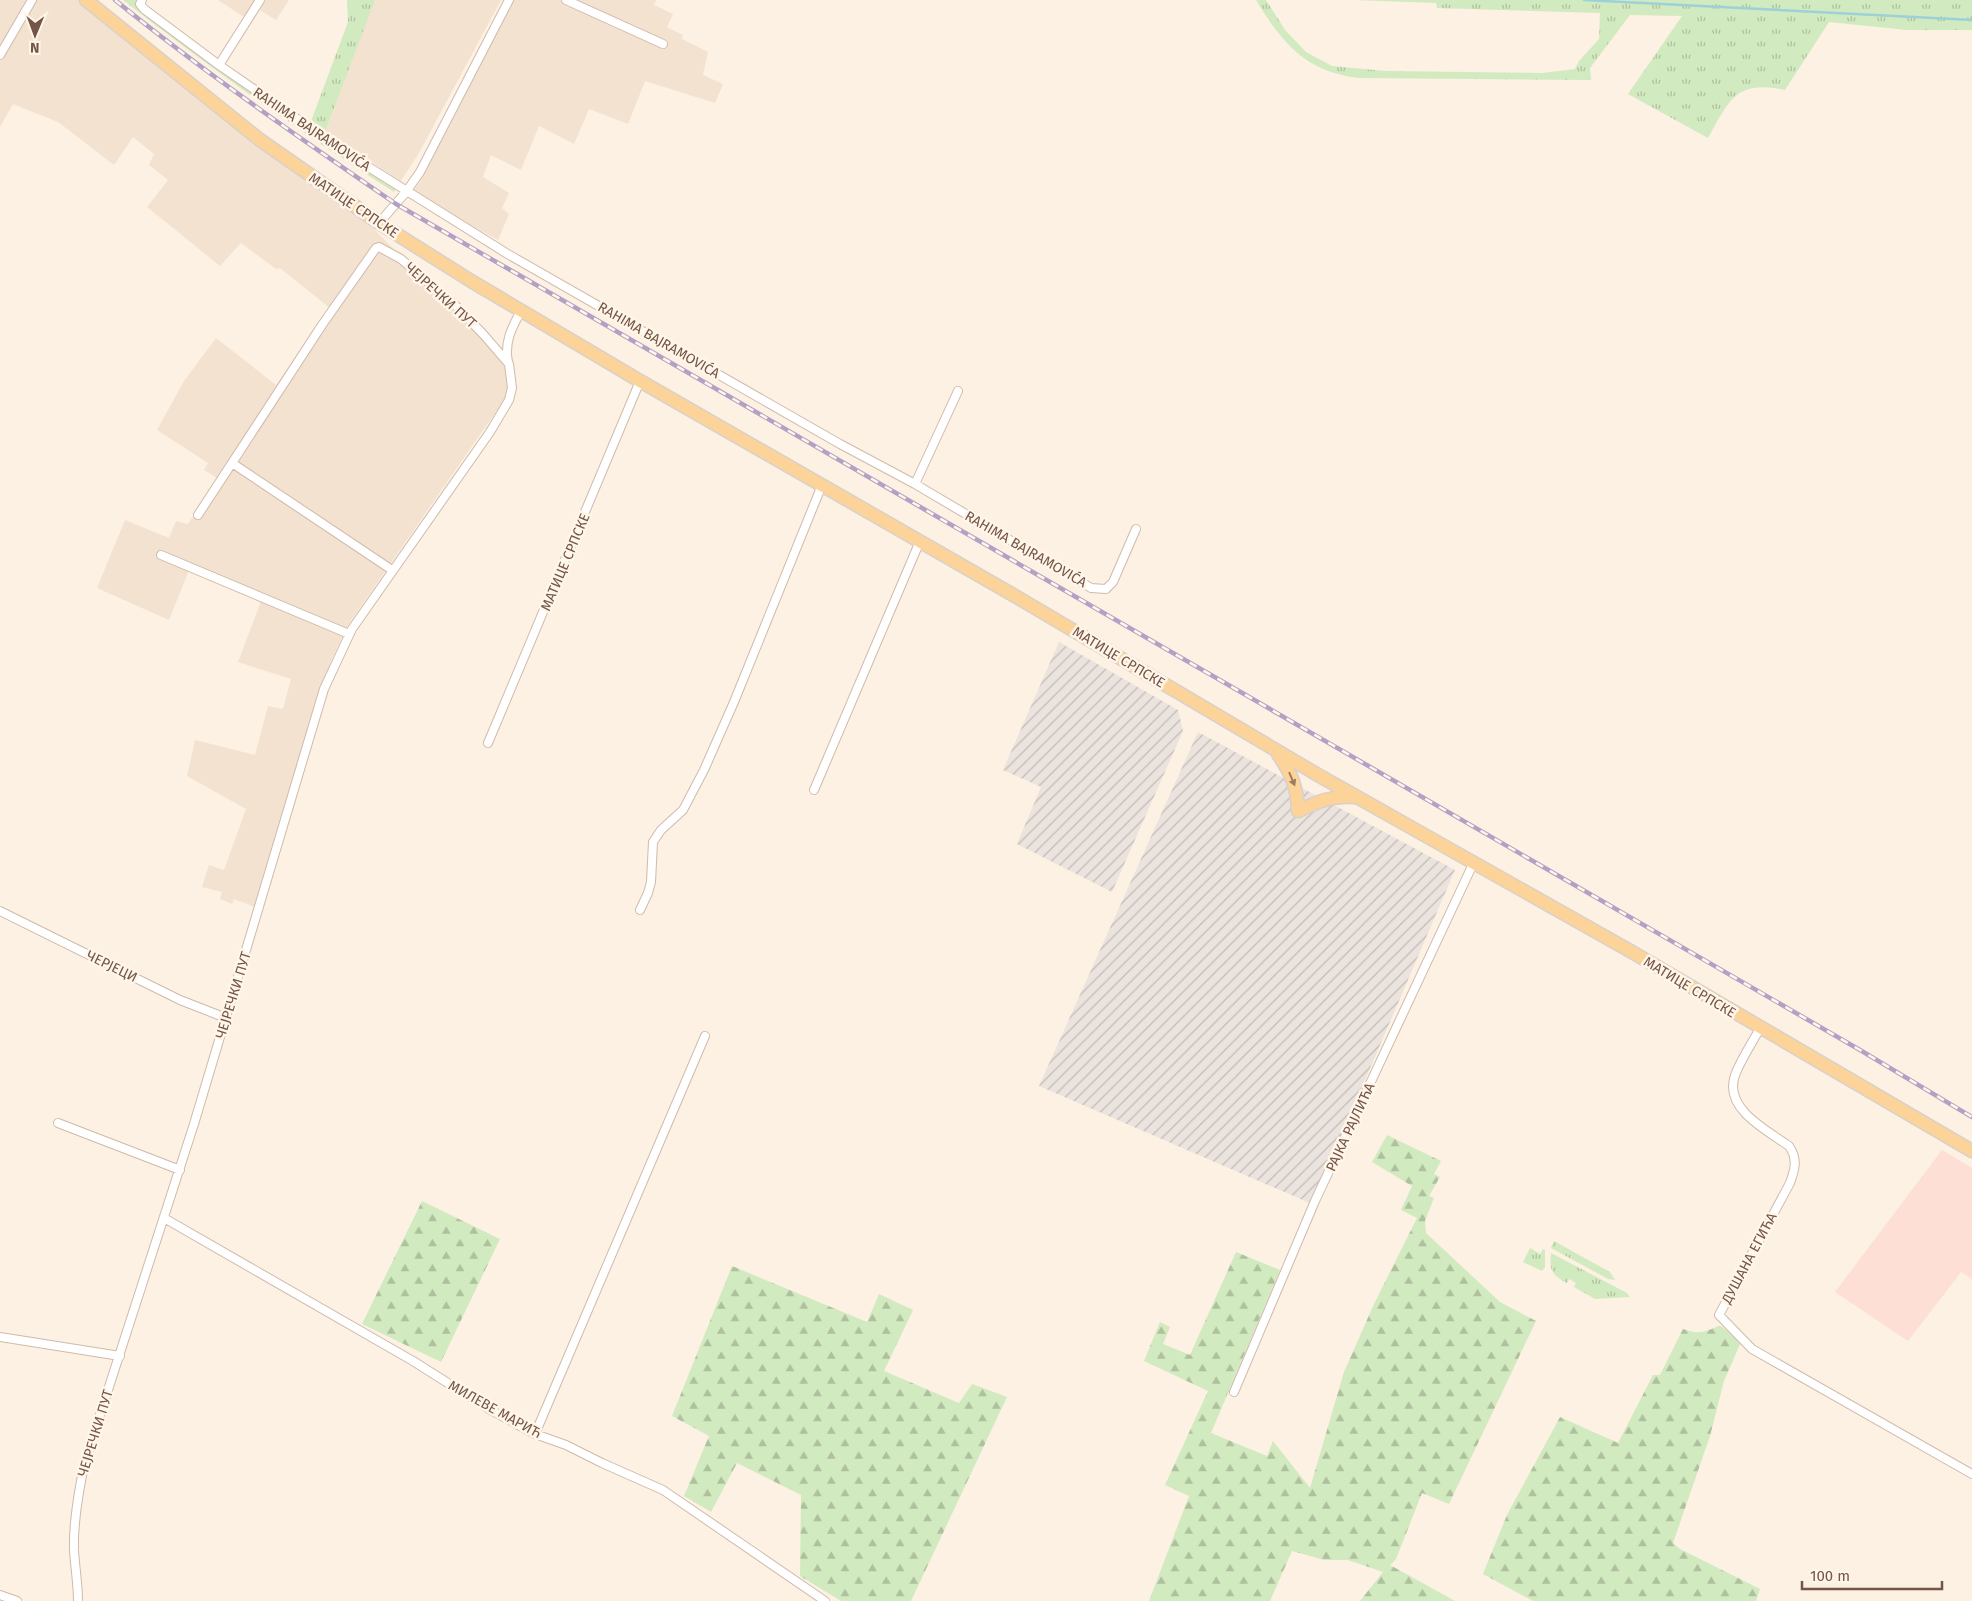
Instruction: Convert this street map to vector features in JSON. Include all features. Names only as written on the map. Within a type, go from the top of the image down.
[{"type":"main road","name":"МАТИЦЕ СРПСКЕ","points":[[86,0],[260,140],[379,223],[521,310],[640,381],[920,541],[1318,776],[1632,952],[1972,1151]]},
{"type":"main road","points":[[1276,750],[1293,778],[1297,790],[1298,811],[1331,798],[1343,796],[1356,797]]},
{"type":"street","points":[[0,55],[32,0]]},
{"type":"street","name":"RAHIMA BAJRAMOVIĆA","points":[[142,0],[140,4],[144,9],[219,64],[406,192],[506,253],[840,444],[915,484],[1091,588],[1106,589],[1113,582],[1136,529]]},
{"type":"street","points":[[219,64],[260,0]]},
{"type":"street","points":[[379,223],[406,192],[420,172],[510,0]]},
{"type":"street","points":[[566,0],[663,44]]},
{"type":"street","name":"ЧЕЈРЕЧКИ ПУТ","points":[[78,1601],[78,1578],[74,1550],[81,1478],[93,1433],[120,1356],[152,1249],[180,1170],[324,689],[349,634],[490,432],[509,400],[512,388],[508,364],[455,304],[401,259],[384,248],[376,248],[322,325],[198,515]]},
{"type":"street","points":[[508,364],[507,343],[512,327],[521,310]]},
{"type":"street","name":"МАТИЦЕ СРПСКЕ","points":[[488,743],[640,381]]},
{"type":"street","points":[[915,484],[958,391]]},
{"type":"street","points":[[232,463],[392,570]]},
{"type":"street","points":[[640,910],[651,882],[653,842],[661,830],[683,810],[704,770],[734,702],[822,485]]},
{"type":"street","points":[[814,790],[920,541]]},
{"type":"street","points":[[161,555],[349,634]]},
{"type":"street","name":"РАЈКА РАЈЛИЋА","points":[[1234,1392],[1315,1201],[1473,864]]},
{"type":"street","name":"ЧЕРЈЕЦИ","points":[[0,911],[180,1000],[226,1018]]},
{"type":"street","name":"ДУШАНА ЕГИЋА","points":[[1760,1028],[1734,1078],[1734,1096],[1741,1110],[1789,1146],[1794,1154],[1796,1163],[1790,1183],[1718,1315],[1752,1349],[1972,1474]]},
{"type":"street","points":[[534,1434],[705,1036]]},
{"type":"street","points":[[58,1123],[180,1170]]},
{"type":"street","name":"МИЛЕВЕ МAРИЋ","points":[[164,1218],[413,1361],[489,1409],[534,1434],[566,1445],[602,1464],[662,1490],[824,1601]]},
{"type":"street","points":[[0,1337],[120,1356]]},
{"type":"street","points":[[0,1595],[17,1601]]},
{"type":"shaded area","points":[[0,0],[78,0],[125,38],[361,216],[511,368],[511,390],[348,625],[331,661],[255,907],[234,899],[232,904],[220,899],[222,892],[202,887],[209,865],[224,870],[246,809],[187,776],[195,740],[255,755],[268,706],[283,709],[291,679],[238,662],[263,596],[191,565],[169,620],[97,588],[125,520],[169,538],[176,521],[188,524],[217,478],[204,470],[208,463],[157,430],[184,381],[216,338],[276,385],[330,308],[280,268],[276,269],[241,243],[220,266],[147,207],[168,180],[149,165],[154,154],[133,137],[114,165],[58,122],[13,104],[0,127]]},
{"type":"shaded area","points":[[218,0],[255,0],[244,17]]},
{"type":"shaded area","points":[[260,0],[289,0],[276,20],[255,7]]},
{"type":"shaded area","points":[[374,0],[501,0],[419,153],[401,181],[325,132]]},
{"type":"shaded area","points":[[514,0],[656,0],[654,5],[673,14],[667,27],[683,35],[682,39],[708,52],[703,75],[723,84],[715,103],[645,81],[628,124],[589,109],[574,144],[539,126],[521,170],[491,155],[483,177],[509,193],[502,208],[509,214],[498,240],[412,193],[421,180]]},
{"type":"shaded area","points":[[1059,642],[1178,710],[1183,731],[1112,892],[1017,844],[1041,787],[1003,770]]},
{"type":"shaded area","points":[[1198,732],[1455,870],[1312,1204],[1039,1086]]},
{"type":"shaded area","points":[[1942,1150],[1972,1168],[1972,1279],[1961,1272],[1908,1341],[1835,1292]]},
{"type":"green space","points":[[123,0],[142,0],[140,6],[397,186],[394,192],[256,99],[189,51]]},
{"type":"green space","points":[[347,0],[375,0],[325,132],[310,124],[348,22]]},
{"type":"green space","points":[[1256,0],[1266,0],[1285,30],[1306,52],[1332,66],[1385,71],[1543,73],[1575,69],[1579,61],[1599,39],[1600,13],[1437,8],[1436,3],[1354,0],[1972,0],[1972,30],[1907,30],[1829,22],[1785,90],[1755,88],[1736,96],[1722,113],[1708,138],[1628,94],[1682,16],[1630,15],[1590,68],[1591,80],[1359,78],[1345,76],[1321,68],[1300,55],[1273,26]]},
{"type":"green space","points":[[1387,1135],[1441,1161],[1434,1174],[1440,1177],[1429,1196],[1434,1198],[1425,1221],[1426,1233],[1500,1302],[1536,1321],[1449,1504],[1422,1493],[1396,1559],[1390,1565],[1455,1601],[1360,1601],[1383,1572],[1348,1560],[1324,1560],[1292,1551],[1270,1601],[1149,1601],[1189,1496],[1165,1485],[1208,1391],[1144,1361],[1160,1322],[1170,1327],[1163,1344],[1190,1355],[1236,1252],[1280,1270],[1211,1433],[1267,1456],[1273,1441],[1310,1488],[1344,1372],[1374,1304],[1417,1218],[1401,1210],[1412,1186],[1372,1162]]},
{"type":"green space","points":[[422,1201],[500,1239],[441,1362],[362,1324]]},
{"type":"green space","points":[[1554,1241],[1610,1272],[1615,1280],[1608,1279],[1551,1248]]},
{"type":"green space","points":[[1530,1248],[1540,1254],[1543,1249],[1545,1250],[1545,1267],[1542,1271],[1523,1262]]},
{"type":"green space","points":[[1551,1253],[1627,1293],[1630,1297],[1595,1299],[1574,1287],[1576,1283],[1569,1279],[1567,1283],[1555,1274],[1551,1268]]},
{"type":"green space","points":[[732,1266],[867,1322],[879,1294],[913,1310],[884,1371],[959,1403],[972,1384],[1007,1397],[911,1601],[841,1601],[800,1576],[801,1495],[737,1463],[711,1512],[684,1496],[709,1436],[672,1416]]},
{"type":"green space","points":[[1721,1326],[1741,1342],[1724,1381],[1710,1436],[1673,1543],[1680,1549],[1760,1589],[1756,1601],[1533,1601],[1483,1574],[1507,1515],[1560,1417],[1618,1443],[1653,1375],[1660,1375],[1683,1329],[1700,1332]]},
{"type":"waterway","points":[[1584,0],[1972,20]]},
{"type":"railway","points":[[115,0],[218,79],[396,204],[1860,1050],[1972,1117]]}]
